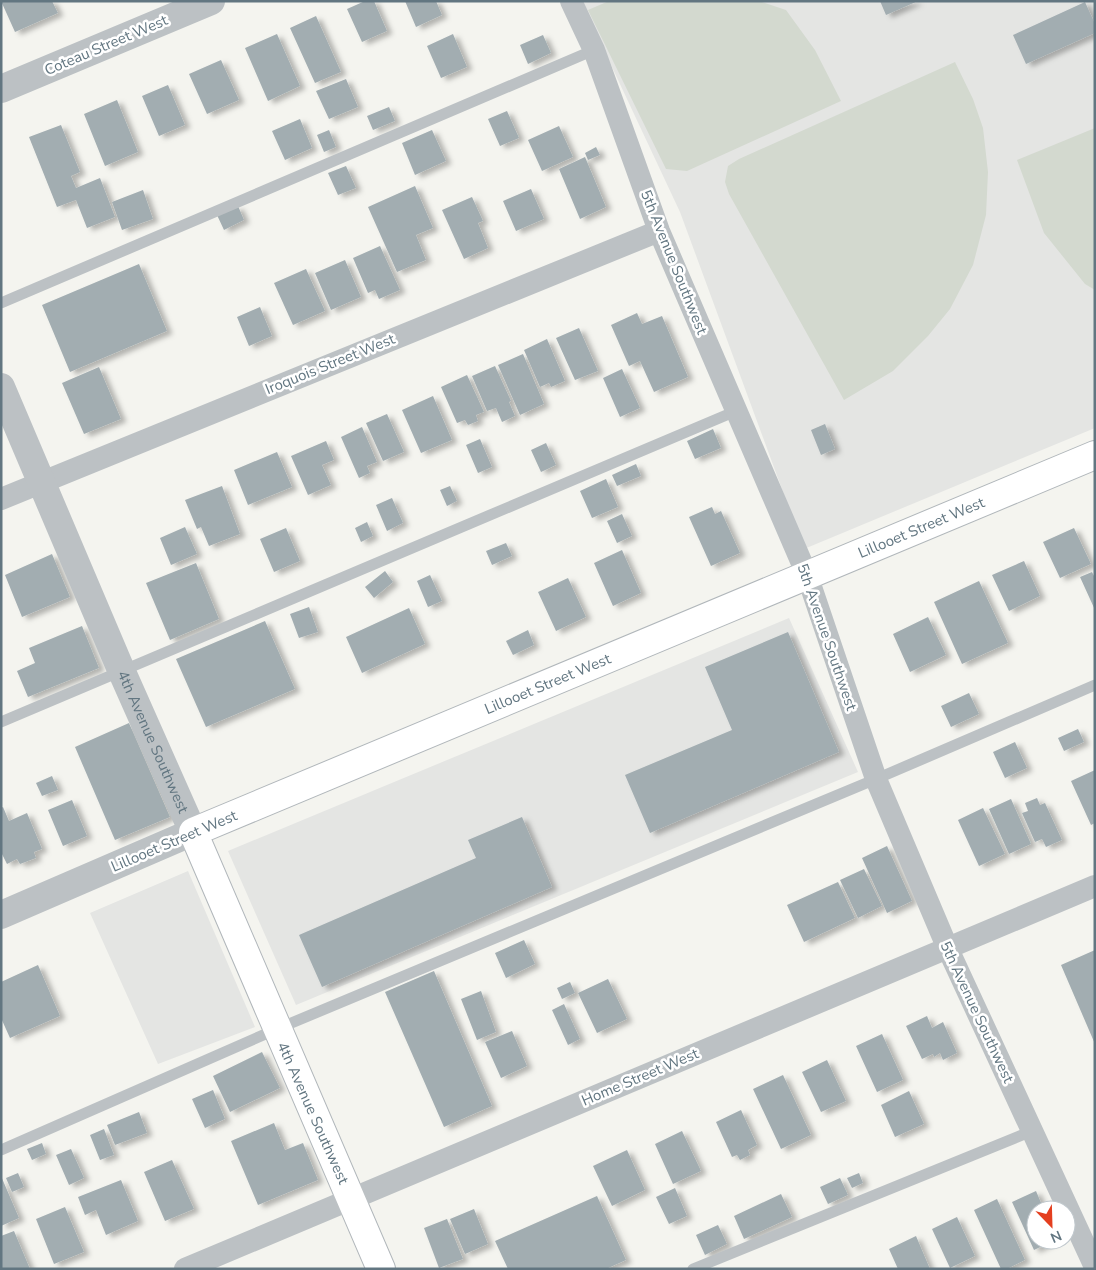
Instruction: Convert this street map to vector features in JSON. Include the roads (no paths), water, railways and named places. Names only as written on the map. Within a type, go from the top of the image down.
[{"type":"main road","name":"Lillooet Street West","points":[[193,832],[1095,455]]},
{"type":"main road","name":"4th Avenue Southwest","points":[[193,832],[381,1269]]},
{"type":"street","name":"Coteau Street West","points":[[1,88],[210,1]]},
{"type":"street","name":"5th Avenue Southwest","points":[[571,1],[594,50],[659,231],[807,575],[876,779],[948,949],[1095,1267]]},
{"type":"street","name":"Iroquois Street West","points":[[1,499],[659,231]]},
{"type":"street","name":"4th Avenue Southwest","points":[[1,387],[122,672],[193,832]]},
{"type":"street","name":"Lillooet Street West","points":[[1,915],[193,832]]},
{"type":"street","name":"Home Street West","points":[[185,1269],[1095,886]]},
{"type":"lane","points":[[1,303],[594,50]]},
{"type":"lane","points":[[1,722],[736,411]]},
{"type":"lane","points":[[1,1150],[277,1029],[876,779],[1095,685]]},
{"type":"lane","points":[[693,1269],[1032,1131]]}]
